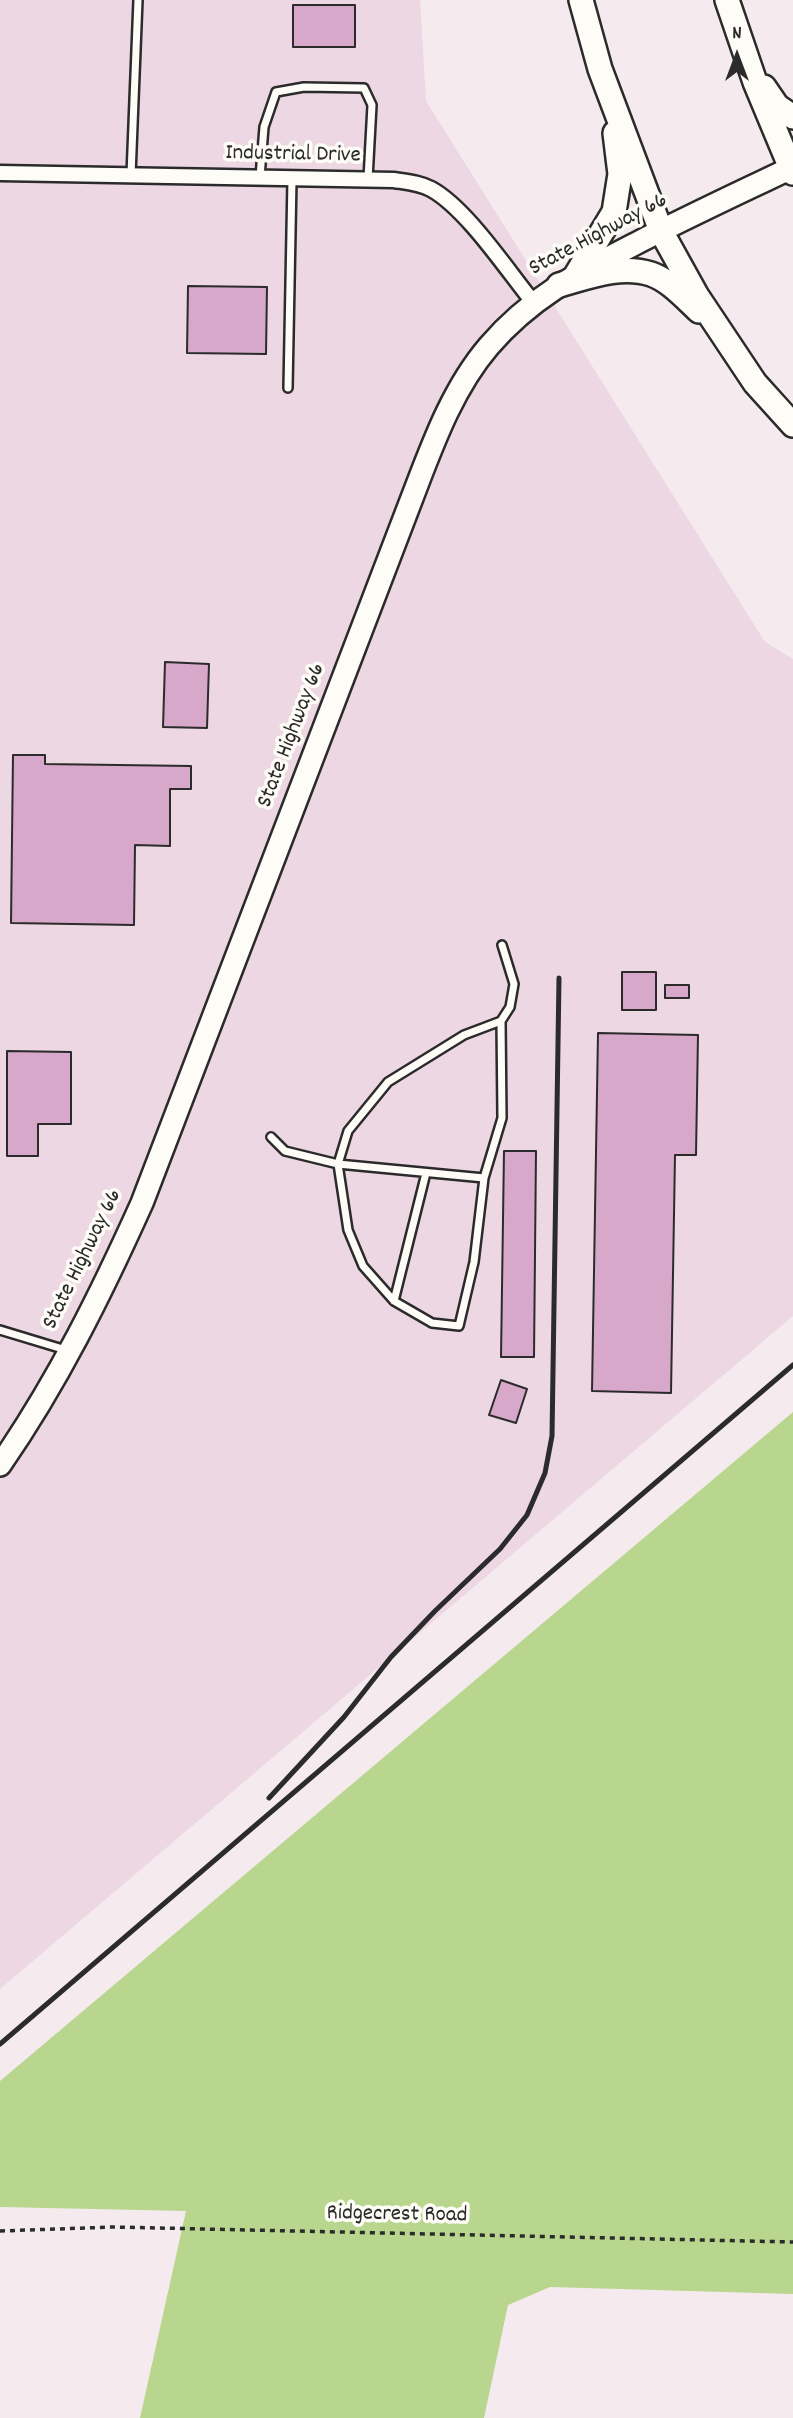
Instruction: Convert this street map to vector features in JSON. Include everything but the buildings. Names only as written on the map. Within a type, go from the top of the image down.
[{"type":"highway","points":[[581,0],[600,69],[662,231],[697,296],[755,383],[793,425]]},
{"type":"highway","points":[[727,0],[749,64],[792,170]]},
{"type":"highway","points":[[749,64],[777,106],[793,117]]},
{"type":"highway","points":[[568,280],[614,212],[620,174],[611,99]]},
{"type":"highway","points":[[568,280],[609,272],[633,271],[653,275],[676,290],[721,332]]},
{"type":"main road","name":"State Highway 66","points":[[0,1465],[70,1351],[114,1266],[147,1191],[429,452],[466,379],[487,348],[533,302],[568,280],[662,231],[792,170]]},
{"type":"street","name":"Industrial Drive","points":[[0,173],[414,183],[430,188],[457,208],[533,302]]},
{"type":"lane","points":[[131,176],[138,0]]},
{"type":"lane","points":[[260,178],[264,127],[276,92],[304,88],[364,88],[372,105],[368,180]]},
{"type":"lane","points":[[288,388],[292,178]]},
{"type":"lane","points":[[500,1021],[502,1118],[484,1178],[474,1262],[459,1326],[432,1323],[394,1301],[363,1266],[348,1230],[338,1164],[348,1131],[388,1082],[464,1035],[500,1021],[510,1007],[514,984],[502,945]]},
{"type":"lane","points":[[271,1137],[285,1151],[338,1164],[484,1178]]},
{"type":"lane","points":[[394,1301],[426,1173]]},
{"type":"lane","points":[[0,1330],[70,1351]]},
{"type":"path","name":"Ridgecrest Road","points":[[0,2231],[113,2227],[793,2242]]},
{"type":"shaded area","points":[[0,0],[420,0],[426,101],[765,642],[793,659],[793,1316],[0,1989]]},
{"type":"green space","points":[[793,1412],[793,2294],[550,2287],[508,2305],[484,2418],[140,2418],[186,2211],[0,2207],[0,2081]]},
{"type":"railway","points":[[269,1798],[344,1717],[391,1657],[500,1549],[527,1515],[545,1473],[552,1436],[559,978]]},
{"type":"railway","points":[[0,2044],[793,1365]]}]
